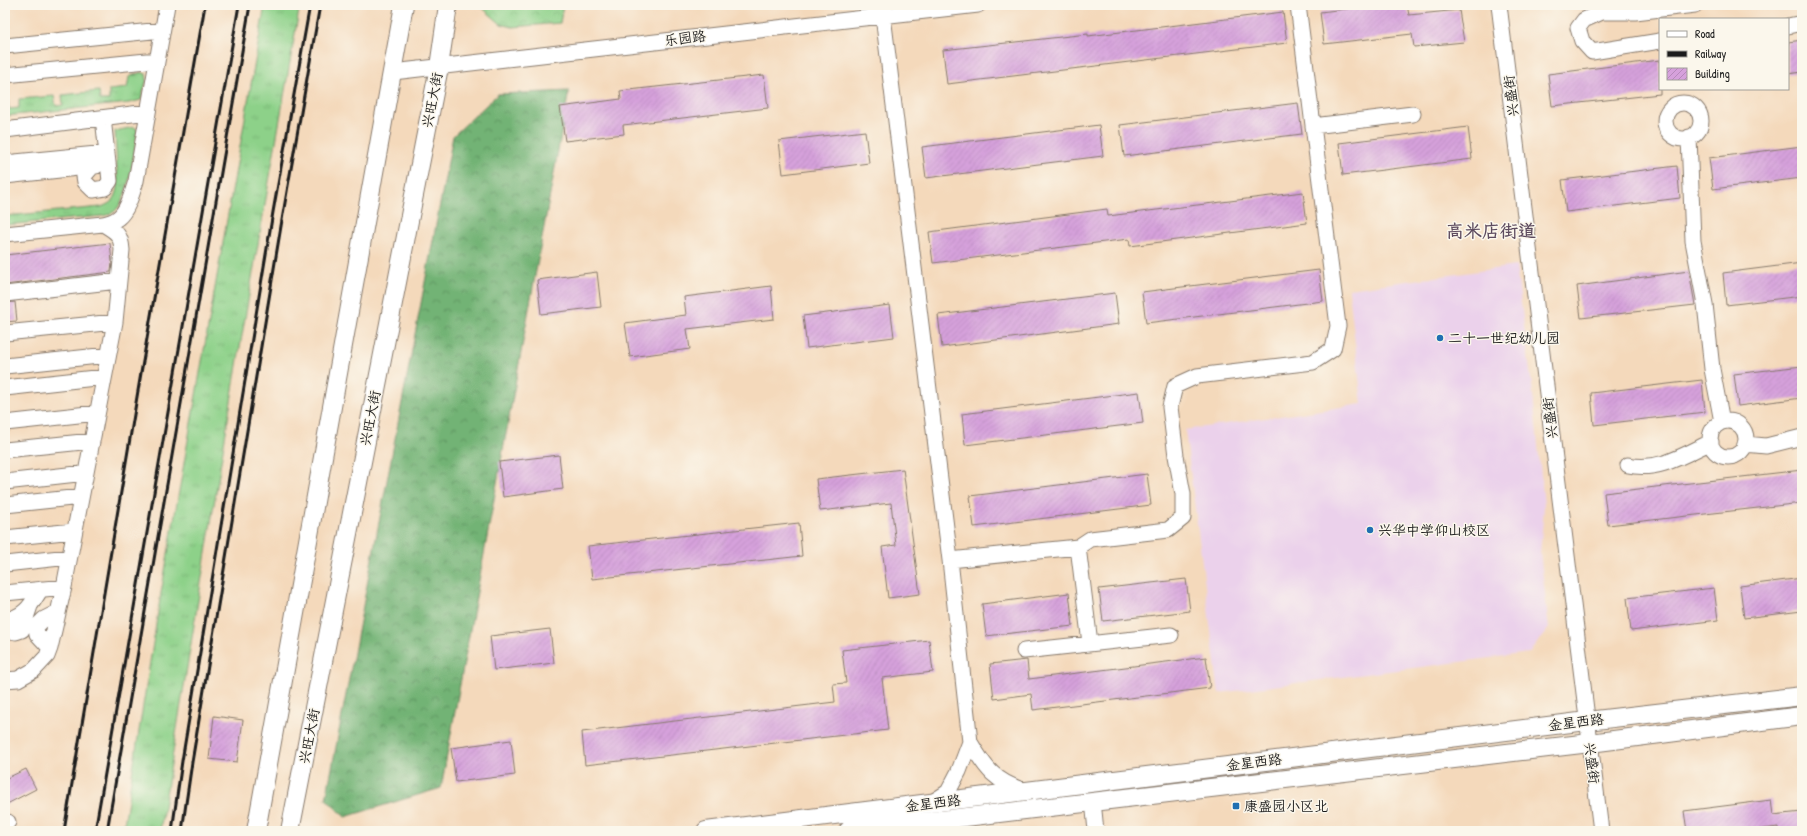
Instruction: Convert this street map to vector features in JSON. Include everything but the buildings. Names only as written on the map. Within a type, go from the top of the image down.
[{"type":"main road","points":[[256,831],[404,5]]},
{"type":"main road","name":"兴旺大街","points":[[290,831],[439,67],[448,5]]},
{"type":"main road","name":"金星西路","points":[[706,831],[1587,720],[1802,696]]},
{"type":"main road","name":"金星西路","points":[[848,831],[883,829],[1802,716]]},
{"type":"street","points":[[5,234],[103,224],[118,219],[128,204],[132,194],[167,5]]},
{"type":"street","name":"乐园路","points":[[393,72],[978,5]]},
{"type":"street","points":[[950,560],[1078,547],[1090,539],[1168,530],[1183,518],[1183,494],[1176,456],[1170,408],[1175,386],[1197,376],[1313,362],[1333,349],[1338,326],[1298,5]]},
{"type":"street","name":"兴盛街","points":[[1499,5],[1601,831]]},
{"type":"street","points":[[1659,41],[1592,52],[1582,40],[1578,28],[1584,20],[1602,12],[1635,12],[1695,5]]},
{"type":"street","points":[[883,16],[950,560],[970,742],[981,760],[993,775],[1009,786],[1026,791]]},
{"type":"street","points":[[1789,26],[1802,23]]},
{"type":"street","points":[[5,46],[162,34]]},
{"type":"street","points":[[5,54],[162,34]]},
{"type":"street","points":[[5,75],[157,60]]},
{"type":"street","points":[[1682,96],[1700,115],[1700,126],[1698,131],[1689,138],[1677,138],[1672,135],[1666,124],[1667,112],[1682,96]]},
{"type":"street","points":[[5,130],[148,112]]},
{"type":"street","points":[[1313,126],[1413,114]]},
{"type":"street","points":[[88,172],[85,182],[93,190],[105,188],[110,181],[102,118]]},
{"type":"street","points":[[1689,138],[1693,241],[1705,304],[1712,369],[1722,422]]},
{"type":"street","points":[[5,163],[107,159]]},
{"type":"street","points":[[5,185],[88,172],[107,159]]},
{"type":"street","points":[[5,176],[88,172]]},
{"type":"street","points":[[5,680],[18,679],[34,670],[47,656],[64,587],[115,322],[122,250],[121,240],[117,233],[103,224]]},
{"type":"street","points":[[5,294],[118,282]]},
{"type":"street","points":[[5,333],[115,322]]},
{"type":"street","points":[[5,366],[108,355]]},
{"type":"street","points":[[5,388],[104,377]]},
{"type":"street","points":[[5,424],[97,414]]},
{"type":"street","points":[[1728,421],[1738,424],[1745,433],[1745,444],[1739,453],[1729,456],[1717,452],[1711,442],[1713,430],[1722,422],[1728,421]]},
{"type":"street","points":[[1745,444],[1766,446],[1802,437]]},
{"type":"street","points":[[5,450],[92,440]]},
{"type":"street","points":[[1628,465],[1646,468],[1665,464],[1711,442]]},
{"type":"street","points":[[5,482],[86,473]]},
{"type":"street","points":[[5,505],[81,497]]},
{"type":"street","points":[[5,538],[74,531]]},
{"type":"street","points":[[1078,547],[1090,643]]},
{"type":"street","points":[[5,564],[69,557]]},
{"type":"street","points":[[5,593],[64,587]]},
{"type":"street","points":[[5,620],[15,618],[26,611],[41,589]]},
{"type":"street","points":[[5,630],[16,632],[22,630],[30,606]]},
{"type":"street","points":[[1024,651],[1170,635]]},
{"type":"street","points":[[931,803],[948,792],[959,771],[970,742]]},
{"type":"street","points":[[1093,802],[1096,831]]},
{"type":"shaded area","name":"兴华中学仰山校区","points":[[1516,266],[1532,386],[1544,506],[1540,553],[1549,628],[1529,653],[1219,693],[1185,430],[1362,404],[1349,289]]},
{"type":"green space","points":[[265,5],[300,5],[241,341],[160,831],[123,831],[161,593]]},
{"type":"green space","points":[[479,5],[563,5],[560,23],[513,27],[501,24]]},
{"type":"green space","points":[[141,72],[146,74],[147,79],[141,100],[129,103],[5,116],[5,101],[8,101],[9,109],[19,108],[19,99],[54,96],[56,106],[63,105],[62,95],[99,91],[100,100],[109,100],[109,90],[127,88],[129,77]]},
{"type":"green space","points":[[569,91],[441,788],[345,817],[326,799],[453,136],[498,94]]},
{"type":"green space","points":[[134,127],[137,129],[137,135],[128,185],[125,195],[116,210],[102,216],[5,225],[5,216],[101,207],[111,202],[115,198],[118,187],[115,131]]},
{"type":"railway","points":[[64,831],[205,5]]},
{"type":"railway","points":[[95,831],[239,5]]},
{"type":"railway","points":[[107,831],[250,5]]},
{"type":"railway","points":[[172,831],[182,761],[273,212],[310,5]]},
{"type":"railway","points":[[182,831],[192,762],[283,214],[320,5]]},
{"type":"place","name":"二十一世纪幼儿园","points":[[1440,338]]},
{"type":"place","name":"兴华中学仰山校区","points":[[1370,530]]},
{"type":"place","name":"康盛园小区北","points":[[1236,806]]},
{"type":"district","name":"高米店街道","points":[[1491,231]]}]
